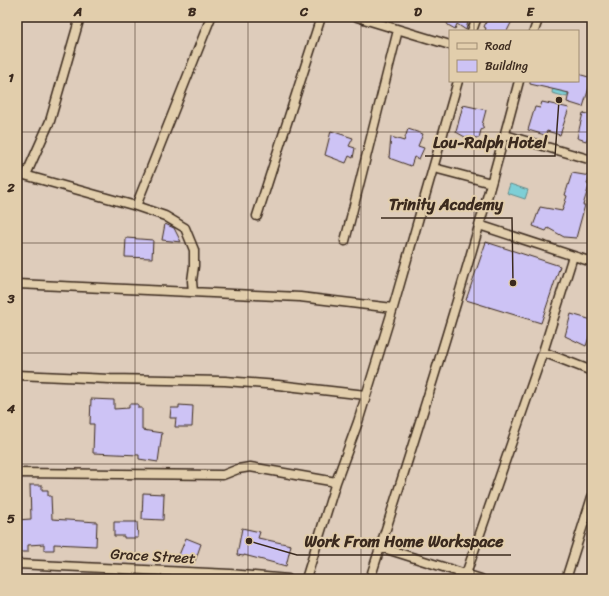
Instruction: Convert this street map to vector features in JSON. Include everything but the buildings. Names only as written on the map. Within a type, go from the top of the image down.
[{"type":"street","points":[[26,175],[50,122],[80,17]]},
{"type":"street","points":[[136,206],[211,17]]},
{"type":"street","points":[[257,216],[321,17]]},
{"type":"street","points":[[356,17],[449,45]]},
{"type":"street","points":[[472,30],[477,17]]},
{"type":"street","points":[[534,30],[539,17]]},
{"type":"street","points":[[345,241],[398,30]]},
{"type":"street","points":[[306,579],[393,308],[458,82]]},
{"type":"street","points":[[370,579],[431,386],[505,135],[519,82]]},
{"type":"street","points":[[505,135],[592,160]]},
{"type":"street","points":[[434,168],[491,183]]},
{"type":"street","points":[[17,173],[136,206],[165,216],[184,228],[194,250],[192,281],[194,292]]},
{"type":"street","points":[[479,225],[592,262]]},
{"type":"street","points":[[466,574],[543,352],[573,256]]},
{"type":"street","points":[[17,284],[300,297],[393,308]]},
{"type":"street","points":[[543,352],[592,371]]},
{"type":"street","points":[[17,375],[110,379],[225,381],[278,385],[366,395]]},
{"type":"street","points":[[17,473],[223,475],[238,469],[250,467],[336,482]]},
{"type":"street","points":[[566,579],[592,497]]},
{"type":"street","points":[[380,547],[481,579]]},
{"type":"street","name":"Grace Street","points":[[17,564],[230,574],[288,579]]},
{"type":"water","points":[[553,85],[569,88],[567,97],[552,93]]},
{"type":"water","points":[[510,184],[528,190],[525,199],[507,193]]},
{"type":"place","name":"Lou-Ralph Hotel","points":[[559,100]]},
{"type":"place","name":"Trinity Academy","points":[[513,283]]},
{"type":"place","name":"Work From Home Workspace","points":[[249,541]]}]
